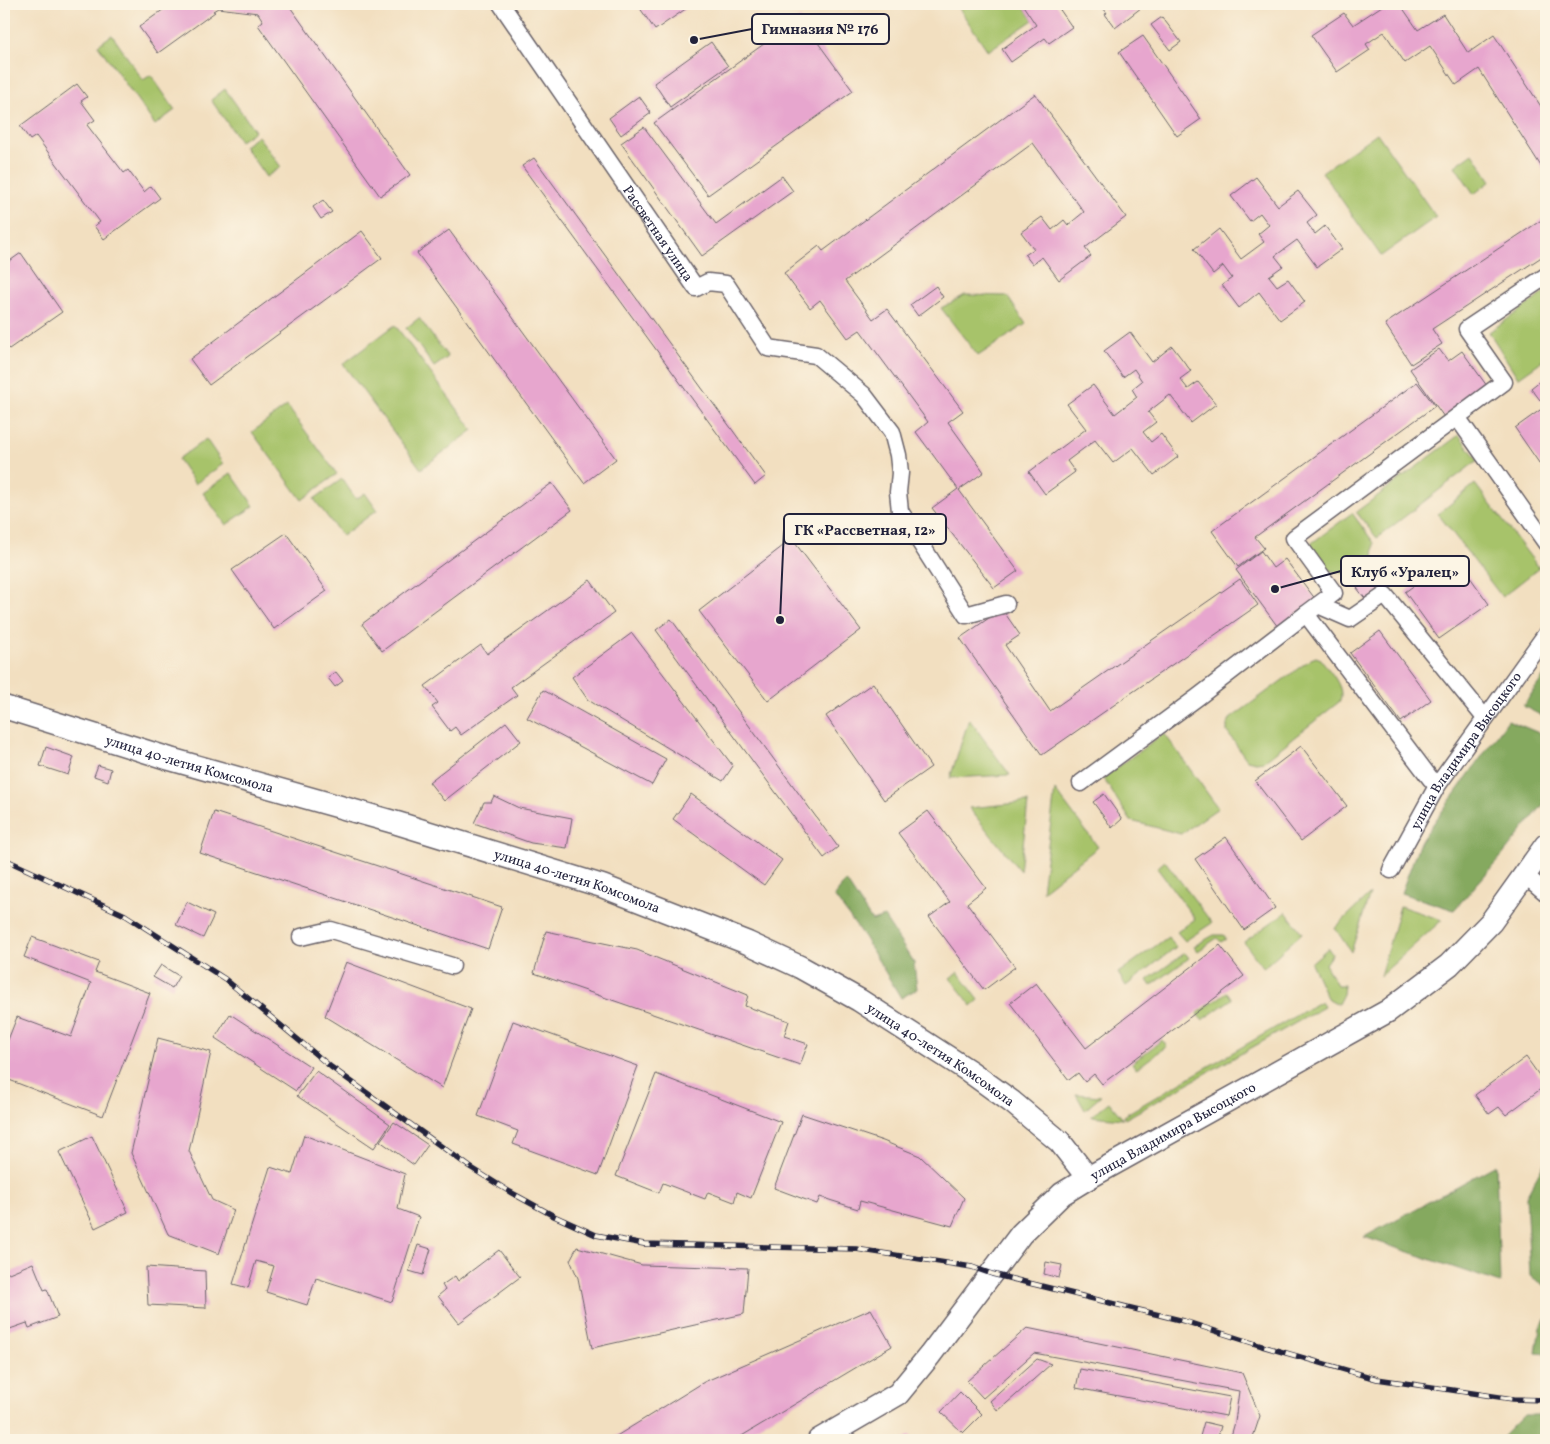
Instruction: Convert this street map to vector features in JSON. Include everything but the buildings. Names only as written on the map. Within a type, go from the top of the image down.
[{"type":"main road","name":"улица 40-летия Комсомола","points":[[4,706],[170,759],[397,823],[593,884],[748,943],[800,967],[859,1000],[969,1071],[1012,1102],[1060,1142],[1088,1178]]},
{"type":"main road","name":"улица Владимира Высоцкого","points":[[818,1440],[898,1394],[930,1355],[1021,1234],[1062,1194],[1388,1011],[1449,965],[1491,922],[1546,845]]},
{"type":"street","name":"Рассветная улица","points":[[501,4],[696,288],[708,282],[726,284],[768,348],[816,355],[864,395],[892,432],[898,455],[900,474],[898,492],[900,510],[966,615],[1006,604]]},
{"type":"street","points":[[1081,783],[1334,593],[1294,538],[1504,382],[1467,329],[1546,276]]},
{"type":"street","points":[[1458,417],[1546,543]]},
{"type":"street","points":[[1312,609],[1350,619],[1385,595],[1485,718]]},
{"type":"street","points":[[1312,609],[1437,786]]},
{"type":"street","name":"улица Владимира Высоцкого","points":[[1391,870],[1437,786],[1546,634]]},
{"type":"street","points":[[1525,875],[1546,893]]},
{"type":"street","points":[[301,937],[331,930],[452,966]]},
{"type":"green space","points":[[956,4],[1022,4],[1033,20],[988,51]]},
{"type":"green space","points":[[112,35],[143,80],[151,75],[175,110],[155,125],[98,45]]},
{"type":"green space","points":[[225,89],[255,131],[240,141],[211,100]]},
{"type":"green space","points":[[1377,133],[1436,217],[1381,256],[1322,172]]},
{"type":"green space","points":[[258,136],[281,167],[266,177],[244,146]]},
{"type":"green space","points":[[1473,153],[1491,181],[1474,194],[1455,166]]},
{"type":"green space","points":[[1546,292],[1546,358],[1518,378],[1489,332]]},
{"type":"green space","points":[[965,295],[1007,296],[1026,324],[978,356],[941,308]]},
{"type":"green space","points":[[419,318],[448,357],[434,367],[406,328]]},
{"type":"green space","points":[[395,325],[473,430],[421,469],[343,364]]},
{"type":"green space","points":[[287,406],[337,474],[302,500],[252,432]]},
{"type":"green space","points":[[1459,435],[1478,460],[1377,538],[1356,512]]},
{"type":"green space","points":[[206,439],[223,464],[195,484],[178,459]]},
{"type":"green space","points":[[231,473],[254,506],[226,525],[203,493]]},
{"type":"green space","points":[[342,479],[356,499],[365,493],[377,510],[342,536],[314,499]]},
{"type":"green space","points":[[1475,484],[1539,568],[1502,597],[1438,514]]},
{"type":"green space","points":[[1352,513],[1374,543],[1373,558],[1353,575],[1322,569],[1305,548]]},
{"type":"green space","points":[[1316,657],[1321,659],[1339,685],[1341,697],[1339,702],[1264,761],[1247,760],[1227,732],[1227,725],[1230,719]]},
{"type":"green space","points":[[1546,673],[1546,718],[1523,706]]},
{"type":"green space","points":[[969,719],[1010,775],[950,778]]},
{"type":"green space","points":[[1508,720],[1546,736],[1546,801],[1501,857],[1454,910],[1401,893],[1420,842]]},
{"type":"green space","points":[[1164,733],[1218,808],[1181,834],[1131,821],[1103,778]]},
{"type":"green space","points":[[1055,790],[1098,847],[1042,891]]},
{"type":"green space","points":[[1028,803],[1020,871],[969,808]]},
{"type":"green space","points":[[1165,861],[1212,923],[1185,941],[1177,932],[1195,919],[1157,868]]},
{"type":"green space","points":[[846,881],[872,921],[884,917],[914,963],[917,989],[901,998],[864,937],[834,896]]},
{"type":"green space","points":[[1370,894],[1351,952],[1335,928]]},
{"type":"green space","points":[[1400,906],[1442,920],[1380,976]]},
{"type":"green space","points":[[1286,912],[1302,933],[1263,968],[1244,942]]},
{"type":"green space","points":[[1214,935],[1224,935],[1226,939],[1221,942],[1217,938],[1198,951],[1194,946]]},
{"type":"green space","points":[[1168,937],[1176,947],[1126,986],[1118,973]]},
{"type":"green space","points":[[1328,948],[1332,954],[1325,964],[1337,985],[1344,985],[1343,994],[1338,1004],[1327,998],[1311,963]]},
{"type":"green space","points":[[1185,953],[1189,958],[1151,986],[1147,980]]},
{"type":"green space","points":[[958,972],[979,1000],[972,1006],[950,978]]},
{"type":"green space","points":[[1227,992],[1232,999],[1202,1020],[1197,1014]]},
{"type":"green space","points":[[1321,1001],[1324,1007],[1125,1119],[1123,1116]]},
{"type":"green space","points":[[1162,1040],[1167,1046],[1136,1069],[1132,1063]]},
{"type":"green space","points":[[1076,1094],[1101,1096],[1085,1110]]},
{"type":"green space","points":[[1109,1102],[1123,1119],[1091,1116]]},
{"type":"green space","points":[[1544,1163],[1546,1166],[1546,1286],[1530,1276],[1526,1196]]},
{"type":"green space","points":[[1496,1165],[1500,1283],[1364,1237]]},
{"type":"green space","points":[[1546,1319],[1546,1354],[1536,1353],[1540,1327]]},
{"type":"green space","points":[[1524,1415],[1546,1415],[1546,1440],[1499,1440]]},
{"type":"railway","points":[[4,859],[125,915],[225,979],[331,1067],[470,1167],[554,1216],[596,1235],[644,1244],[856,1249],[972,1267],[992,1274],[1184,1321],[1377,1379],[1513,1399],[1546,1400]]},
{"type":"place","name":"Гимназия № 176","points":[[694,40]]},
{"type":"place","name":"Клуб «Уралец»","points":[[1275,589]]},
{"type":"place","name":"ГК «Рассветная, 12»","points":[[780,620]]}]
